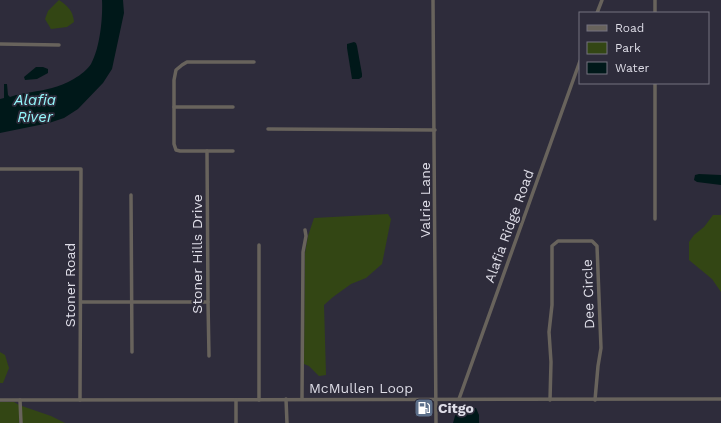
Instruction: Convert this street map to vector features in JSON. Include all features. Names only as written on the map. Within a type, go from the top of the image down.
[{"type":"street","name":"Valrie Lane","points":[[434,0],[436,423]]},
{"type":"street","points":[[597,12],[602,0]]},
{"type":"street","points":[[655,0],[655,12]]},
{"type":"street","points":[[0,44],[59,45]]},
{"type":"street","points":[[233,151],[176,150],[174,144],[174,80],[176,70],[182,64],[188,62],[254,62]]},
{"type":"street","name":"Alafia Ridge Road","points":[[460,399],[579,64]]},
{"type":"street","points":[[655,84],[655,219]]},
{"type":"street","points":[[174,107],[233,106]]},
{"type":"street","points":[[268,129],[435,130]]},
{"type":"street","name":"Stoner Hills Drive","points":[[207,151],[209,356]]},
{"type":"street","name":"Stoner Road","points":[[0,168],[80,169],[80,400]]},
{"type":"street","points":[[131,194],[132,352]]},
{"type":"street","points":[[302,399],[303,252],[306,236],[305,230]]},
{"type":"street","name":"Dee Circle","points":[[550,400],[551,362],[549,332],[552,305],[552,246],[558,241],[592,241],[597,246],[601,348],[598,366],[596,400]]},
{"type":"street","points":[[259,245],[259,400]]},
{"type":"street","points":[[81,302],[208,302]]},
{"type":"street","points":[[286,399],[287,423]]},
{"type":"street","name":"McMullen Loop","points":[[0,400],[721,399]]},
{"type":"street","points":[[20,400],[21,423]]},
{"type":"street","points":[[236,400],[236,423]]},
{"type":"green space","points":[[59,0],[70,9],[74,22],[67,27],[51,29],[45,19],[48,11]]},
{"type":"green space","points":[[388,214],[391,219],[382,264],[366,278],[351,284],[324,305],[326,375],[319,376],[309,366],[304,364],[305,253],[308,236],[314,218]]},
{"type":"green space","points":[[713,215],[721,215],[721,292],[712,279],[689,260],[689,242],[694,235],[704,227]]},
{"type":"green space","points":[[0,352],[5,355],[9,368],[3,383],[0,383]]},
{"type":"green space","points":[[0,402],[14,402],[19,405],[19,423],[0,423]]},
{"type":"green space","points":[[22,406],[51,416],[65,423],[22,423]]},
{"type":"water","name":"Alafia River","points":[[102,0],[123,0],[124,13],[112,69],[103,83],[78,109],[64,118],[49,123],[0,133],[0,99],[4,98],[4,84],[7,84],[8,95],[10,97],[63,85],[74,79],[88,68],[97,50],[102,15]]},
{"type":"water","points":[[354,42],[357,46],[362,74],[362,77],[359,79],[352,79],[347,48],[347,44]]},
{"type":"water","points":[[36,67],[48,69],[48,73],[37,79],[25,80],[24,77]]},
{"type":"water","points":[[695,175],[721,175],[721,185],[697,182],[694,180]]},
{"type":"water","points":[[466,407],[476,408],[479,415],[479,423],[453,423],[458,410]]},
{"type":"place","name":"Citgo","points":[[424,408]]}]
